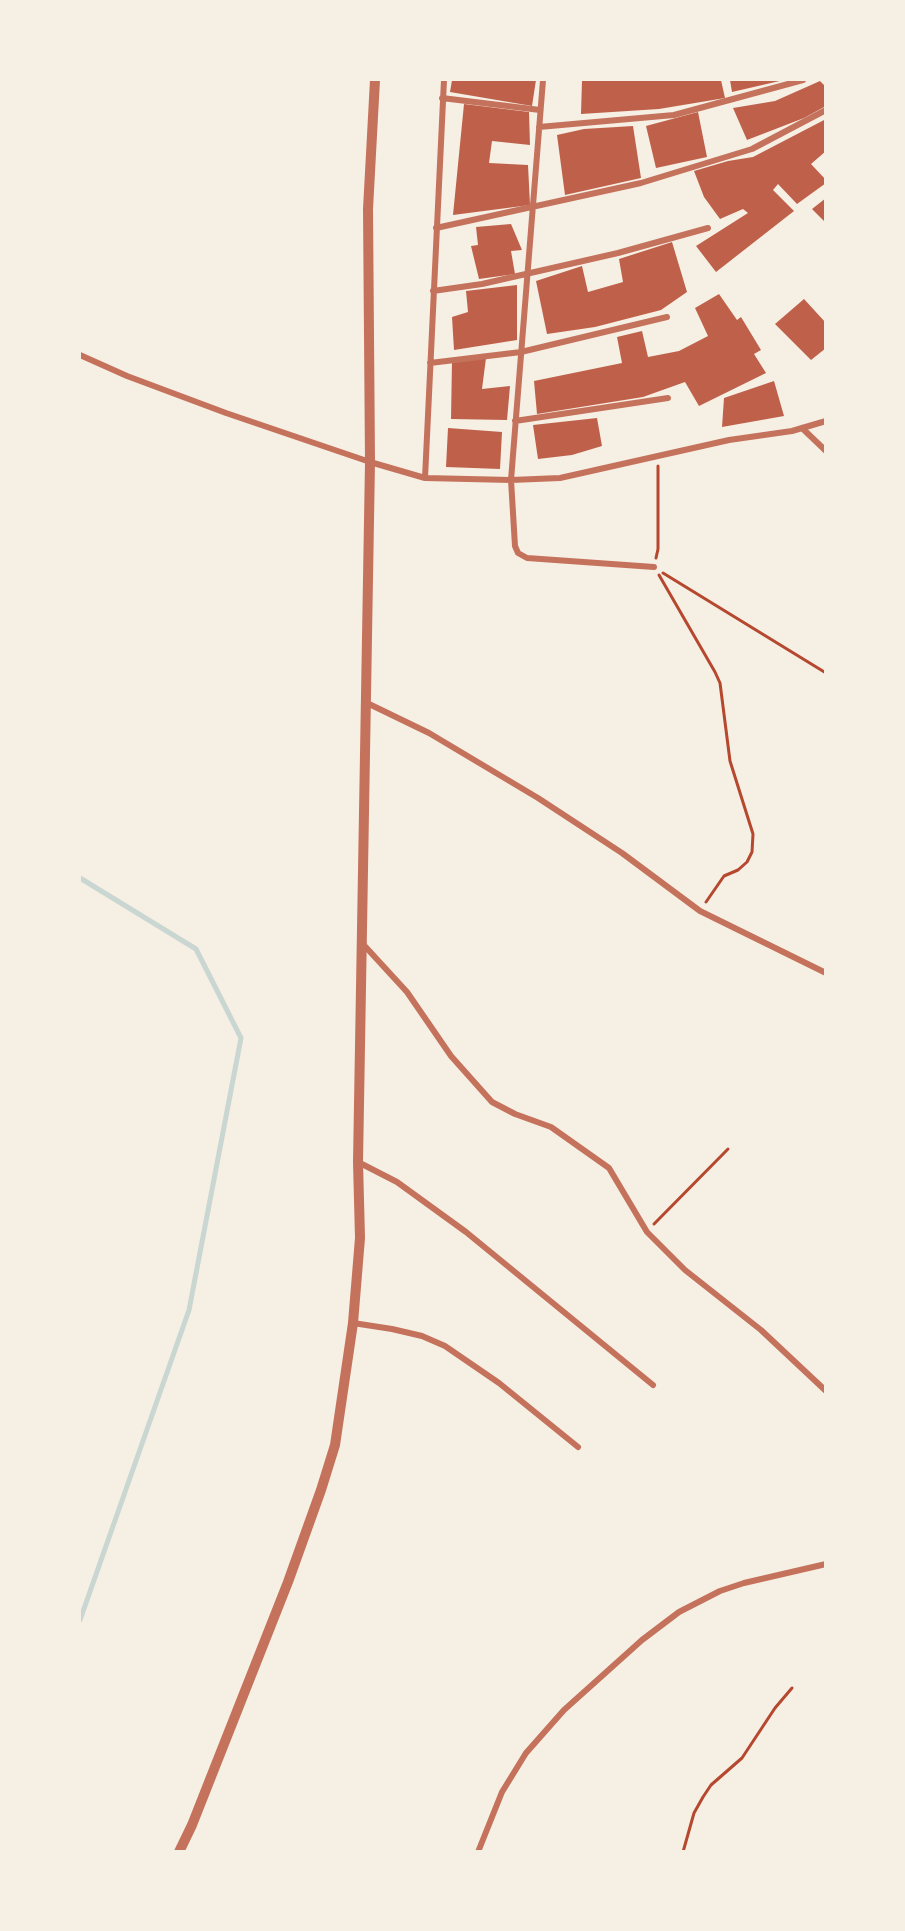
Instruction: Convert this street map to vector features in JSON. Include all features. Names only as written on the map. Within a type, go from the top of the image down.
[{"type":"street","points":[[179,1851],[192,1825],[288,1582],[321,1490],[335,1445],[353,1323],[360,1238],[358,1161],[370,462],[368,209],[375,80]]},
{"type":"street","points":[[425,478],[444,80]]},
{"type":"street","points":[[543,80],[511,480],[515,546],[518,553],[527,558],[654,567]]},
{"type":"street","points":[[539,127],[674,115],[803,80]]},
{"type":"street","points":[[442,98],[540,110]]},
{"type":"street","points":[[436,228],[641,183],[752,149],[825,110]]},
{"type":"street","points":[[433,291],[482,284],[618,253],[708,228]]},
{"type":"street","points":[[430,363],[521,352],[667,317]]},
{"type":"street","points":[[80,355],[149,384],[370,462],[425,478],[511,480],[560,478],[656,455],[802,428],[825,421]]},
{"type":"street","points":[[515,421],[668,398]]},
{"type":"street","points":[[802,428],[825,451]]},
{"type":"street","points":[[367,703],[429,734],[538,798],[622,853],[700,911],[825,973]]},
{"type":"street","points":[[361,942],[408,992],[451,1056],[492,1102],[515,1114],[550,1127],[588,1151],[609,1168],[647,1232],[685,1270],[761,1330],[825,1391]]},
{"type":"street","points":[[358,1161],[397,1182],[466,1232],[653,1384]]},
{"type":"street","points":[[353,1323],[422,1336],[445,1346],[499,1383],[578,1447]]},
{"type":"street","points":[[477,1851],[502,1792],[526,1753],[564,1710],[642,1640],[679,1612],[720,1591],[825,1564]]},
{"type":"path","points":[[656,455],[658,549],[654,567],[720,683],[730,761],[753,834],[752,852],[747,862],[738,870],[724,876],[700,911]]},
{"type":"path","points":[[654,567],[825,673]]},
{"type":"path","points":[[647,1232],[728,1149]]},
{"type":"path","points":[[683,1851],[694,1813],[711,1785],[742,1758],[775,1708],[792,1688]]},
{"type":"building","points":[[452,80],[536,80],[532,106],[450,92]]},
{"type":"building","points":[[582,80],[721,80],[725,98],[659,109],[581,114]]},
{"type":"building","points":[[730,80],[784,80],[732,92]]},
{"type":"building","points":[[820,81],[826,87],[826,106],[804,118],[747,140],[733,108],[775,101]]},
{"type":"building","points":[[464,104],[529,112],[530,145],[492,141],[489,163],[528,165],[530,205],[453,215]]},
{"type":"building","points":[[698,112],[707,157],[656,168],[646,126]]},
{"type":"building","points":[[826,119],[826,151],[811,164],[826,180],[826,183],[797,204],[778,184],[773,190],[794,211],[716,272],[696,246],[748,213],[743,209],[720,219],[704,197],[694,171],[728,161],[753,157]]},
{"type":"building","points":[[633,126],[641,178],[565,195],[557,135],[584,129]]},
{"type":"building","points":[[826,198],[826,223],[812,209]]},
{"type":"building","points":[[511,224],[522,250],[511,251],[515,274],[479,279],[471,246],[478,245],[476,227]]},
{"type":"building","points":[[672,242],[687,292],[661,310],[595,327],[547,334],[536,281],[582,266],[588,292],[623,282],[619,259]]},
{"type":"building","points":[[517,285],[517,340],[454,350],[452,317],[468,312],[466,291]]},
{"type":"building","points":[[719,294],[737,320],[741,317],[761,350],[754,354],[766,373],[699,406],[685,382],[643,397],[537,414],[534,381],[622,363],[617,337],[642,331],[648,357],[679,351],[708,336],[695,308]]},
{"type":"building","points":[[804,299],[826,323],[826,348],[811,360],[775,324]]},
{"type":"building","points":[[486,358],[482,389],[510,386],[507,420],[451,419],[452,361]]},
{"type":"building","points":[[774,381],[784,416],[722,427],[724,398]]},
{"type":"building","points":[[597,418],[602,446],[572,455],[538,459],[533,425]]},
{"type":"building","points":[[448,428],[502,432],[500,469],[446,467]]},
{"type":"waterway","points":[[80,878],[196,949],[241,1038],[189,1310],[80,1620]]}]
